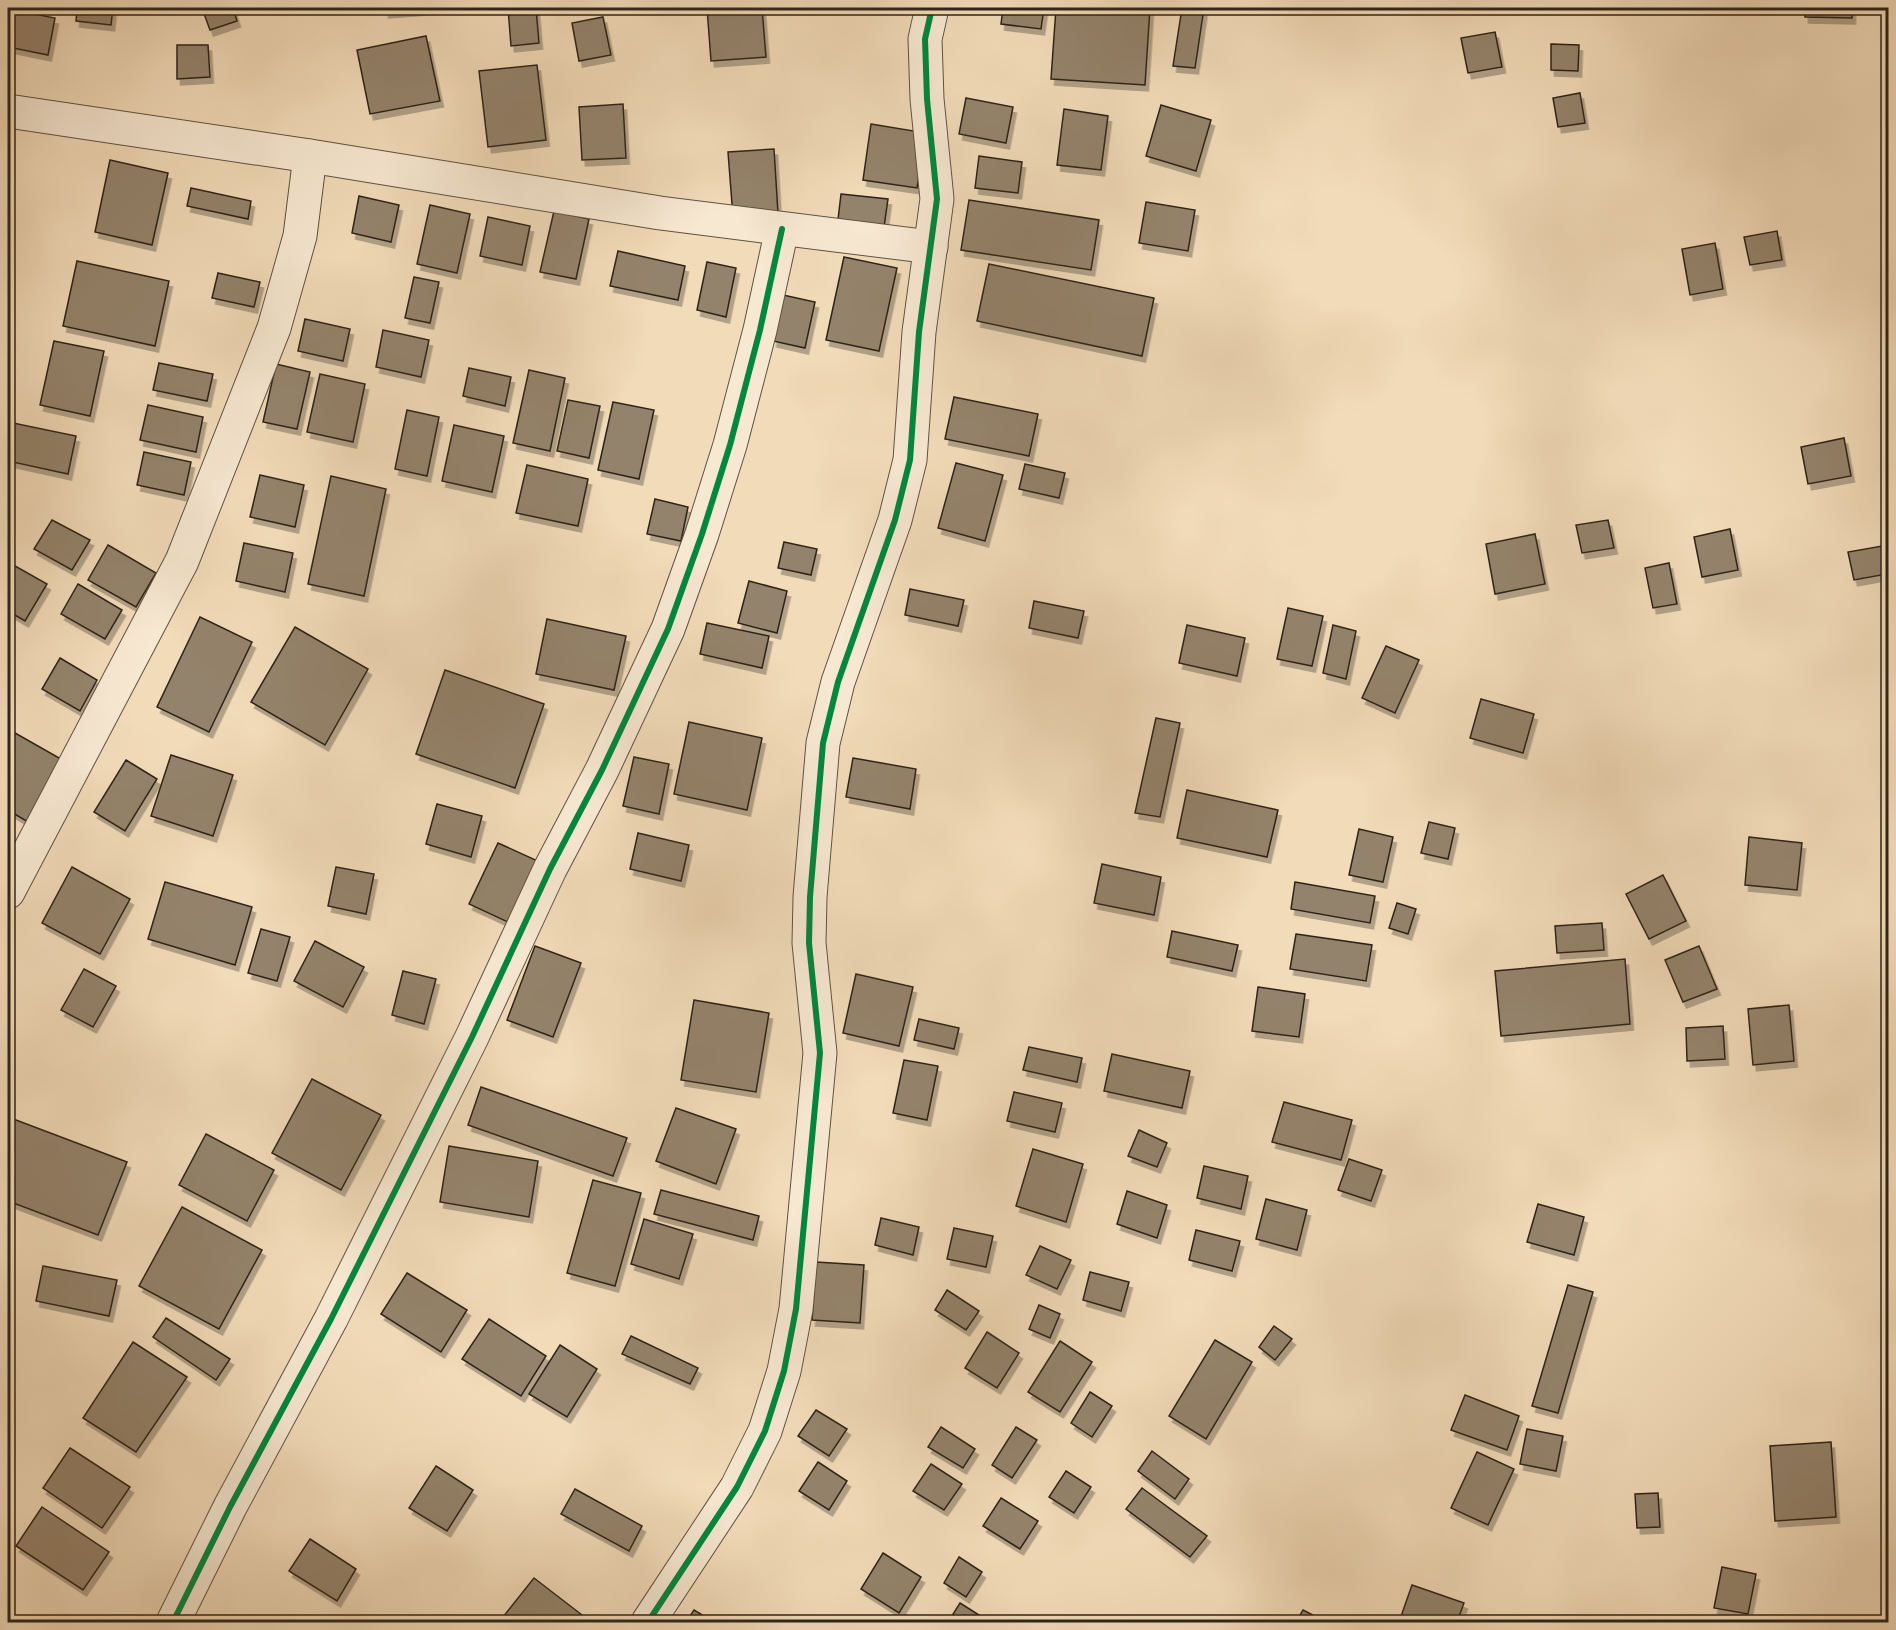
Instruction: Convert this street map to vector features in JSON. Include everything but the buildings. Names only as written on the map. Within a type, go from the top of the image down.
[{"type":"street","points":[[648,1623],[737,1487],[765,1431],[784,1371],[796,1309],[820,1053],[809,943],[810,885],[823,744],[838,682],[895,520],[910,460],[920,332],[937,199],[927,99],[925,39],[932,8]]},
{"type":"street","points":[[8,111],[310,156],[660,213],[931,247]]},
{"type":"street","points":[[8,892],[182,561],[274,328],[300,236],[310,156]]},
{"type":"street","points":[[173,1623],[230,1507],[331,1319],[456,1069],[550,869],[602,770],[668,629],[702,534],[730,445],[760,330],[782,229]]},
{"type":"cycle path","points":[[648,1622],[737,1487],[765,1431],[784,1371],[796,1309],[820,1053],[809,943],[810,897],[823,743],[838,682],[895,520],[910,460],[919,332],[937,199],[927,99],[925,39],[932,8]]},
{"type":"cycle path","points":[[173,1622],[230,1507],[331,1319],[472,1037],[550,869],[602,770],[668,629],[702,534],[730,445],[760,330],[782,229]]}]
